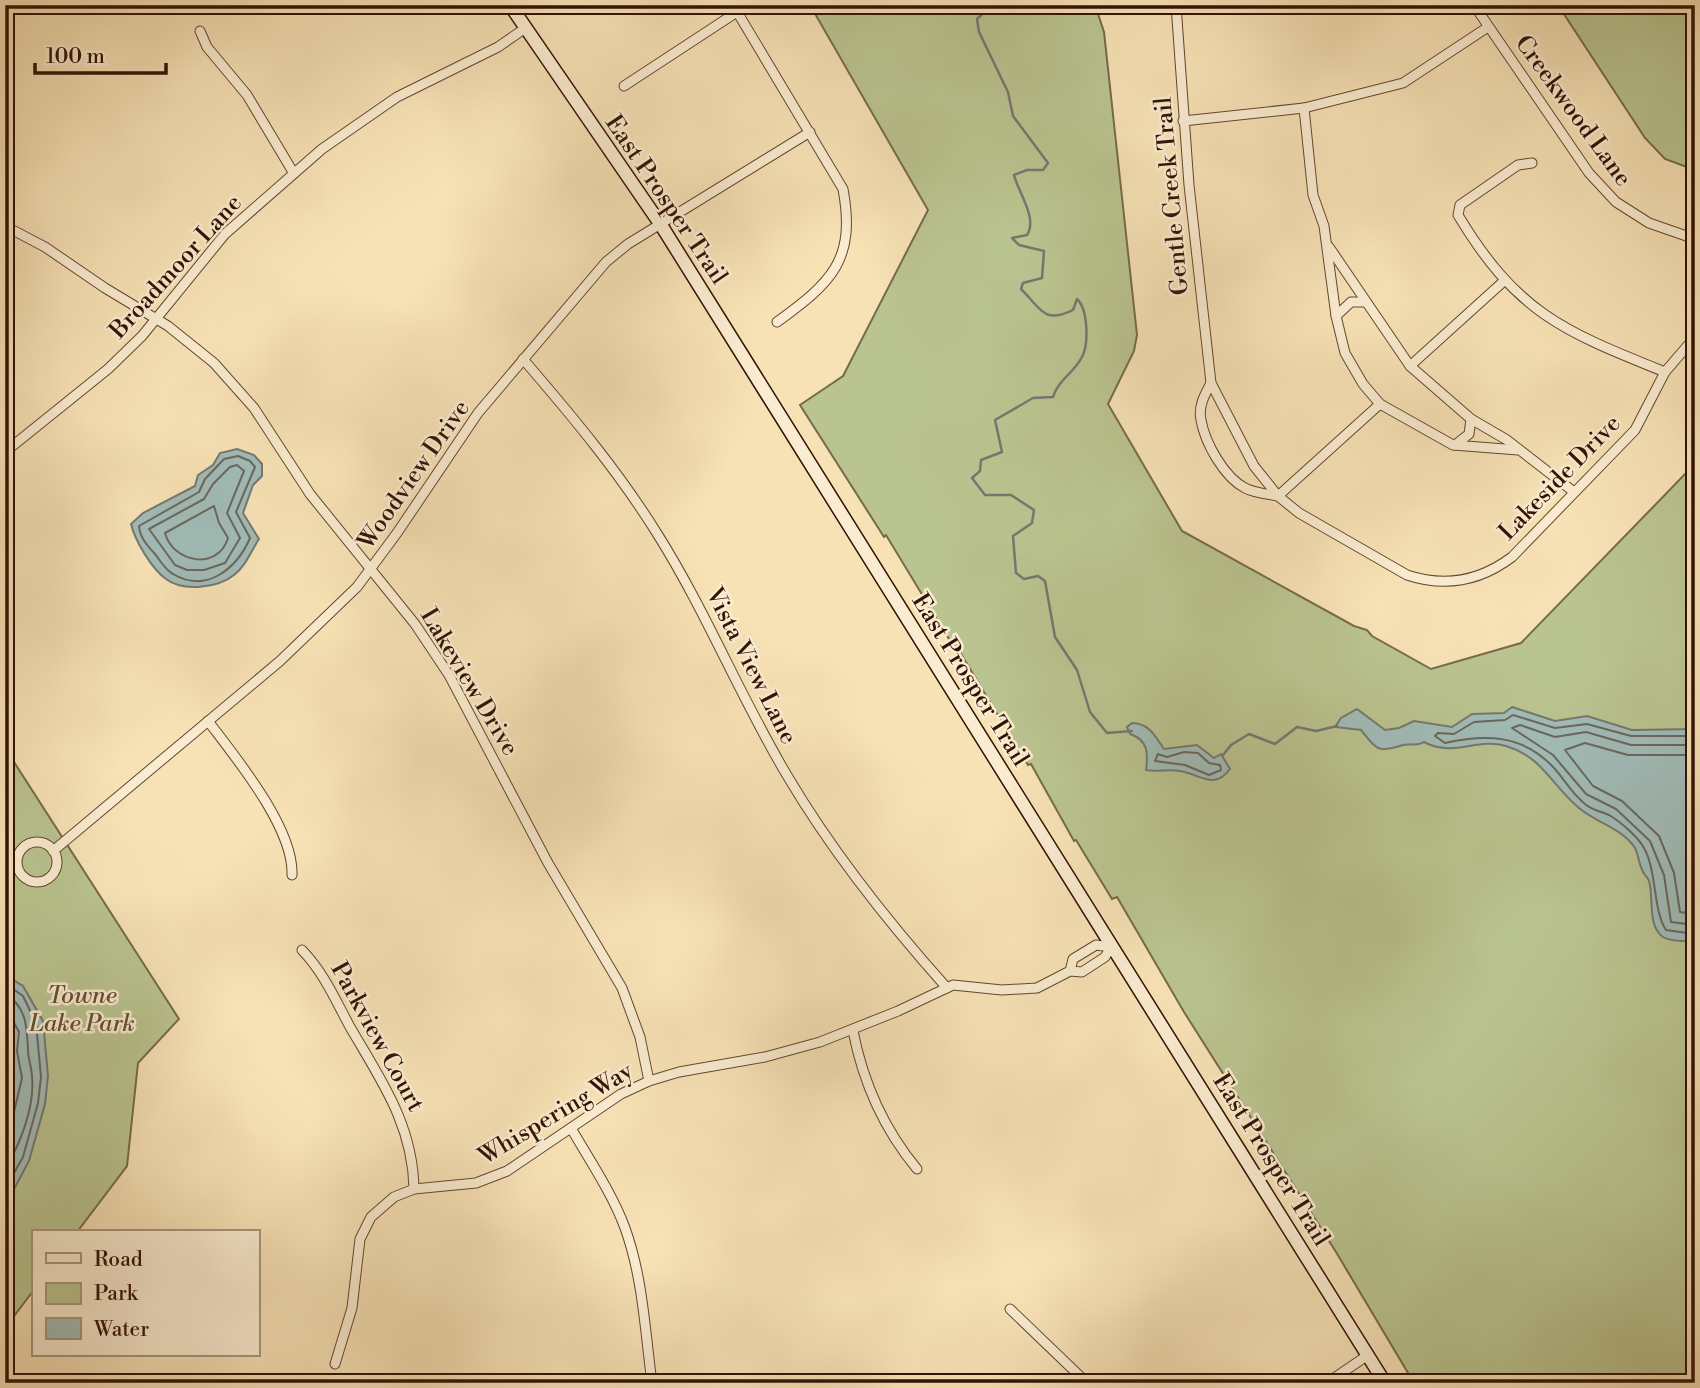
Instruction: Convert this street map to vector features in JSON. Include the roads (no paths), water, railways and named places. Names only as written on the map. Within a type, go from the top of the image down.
[{"type":"main road","name":"East Prosper Trail","points":[[510,5],[661,225],[1385,1383]]},
{"type":"street","name":"Gentle Creek Trail","points":[[1176,5],[1184,121],[1211,383],[1254,466],[1278,496],[1299,513],[1407,575],[1426,581],[1450,583],[1493,572]]},
{"type":"street","name":"Creekwood Lane","points":[[1474,5],[1589,173],[1616,202],[1649,223],[1695,239]]},
{"type":"street","points":[[624,86],[735,9],[843,189],[848,218],[845,250],[813,296],[777,322]]},
{"type":"street","points":[[1184,121],[1304,108],[1403,83],[1489,27]]},
{"type":"street","name":"Broadmoor Lane","points":[[5,452],[108,369],[156,318],[225,234],[293,172],[381,107],[498,47],[524,29]]},
{"type":"street","points":[[200,31],[207,47],[247,95],[293,172]]},
{"type":"street","points":[[1304,108],[1313,195],[1326,244],[1336,316],[1345,353],[1363,384],[1380,404],[1453,446],[1517,450]]},
{"type":"street","name":"Woodview Drive","points":[[53,851],[319,625],[372,569],[478,413],[606,262],[810,132]]},
{"type":"street","points":[[1532,163],[1518,165],[1460,205],[1458,215],[1504,281],[1539,313],[1579,337],[1665,372]]},
{"type":"street","name":"Lakeview Drive","points":[[5,226],[45,247],[105,288],[156,318],[215,363],[242,393],[310,494],[372,569],[449,675],[548,863],[608,961],[631,1010],[649,1081]]},
{"type":"street","points":[[1326,244],[1410,366],[1471,419],[1574,492]]},
{"type":"street","points":[[1410,366],[1504,281]]},
{"type":"street","points":[[1336,316],[1351,302],[1364,302]]},
{"type":"street","name":"Lakeside Drive","points":[[1493,572],[1512,557],[1635,430],[1665,372],[1695,337]]},
{"type":"street","name":"Vista View Lane","points":[[523,359],[592,440],[659,537],[693,594],[757,722],[818,825],[884,915],[947,988]]},
{"type":"street","name":"Gentle Creek Trail","points":[[1211,383],[1202,401],[1200,419],[1211,449],[1231,476],[1246,489],[1278,496]]},
{"type":"street","points":[[1278,496],[1380,404]]},
{"type":"street","points":[[1453,446],[1469,434],[1471,419]]},
{"type":"street","points":[[208,721],[242,766],[273,817],[293,856],[292,875]]},
{"type":"street","points":[[41,843],[53,851],[57,864],[50,877],[36,883],[20,874],[17,858],[27,845],[41,843]]},
{"type":"street","name":"Whispering Way","points":[[335,1364],[352,1308],[358,1251],[365,1228],[386,1203],[414,1189],[455,1187],[490,1179],[521,1163],[621,1094],[649,1081],[679,1072],[765,1057],[853,1031],[959,985],[1023,990],[1046,984],[1070,971],[1083,972],[1105,957],[1111,947],[1097,945],[1073,959],[1070,971]]},
{"type":"street","name":"Parkview Court","points":[[302,950],[320,969],[394,1101],[407,1133],[414,1189]]},
{"type":"street","points":[[853,1031],[859,1061],[877,1108],[917,1169]]},
{"type":"street","points":[[571,1128],[615,1206],[629,1241],[645,1321],[652,1383]]},
{"type":"street","points":[[1010,1309],[1087,1383]]},
{"type":"street","points":[[1327,1383],[1368,1355]]},
{"type":"water","points":[[237,449],[254,455],[262,464],[262,476],[253,485],[243,513],[259,539],[242,567],[227,579],[200,587],[173,583],[150,562],[131,524],[143,513],[195,486],[198,475],[213,465],[220,453]]},
{"type":"water","points":[[1512,707],[1555,721],[1587,716],[1632,730],[1695,729],[1695,941],[1670,940],[1658,932],[1653,919],[1649,881],[1633,846],[1624,836],[1579,808],[1538,765],[1519,751],[1495,744],[1445,748],[1424,742],[1382,749],[1374,745],[1361,730],[1335,727],[1341,718],[1357,709],[1385,730],[1399,728],[1414,721],[1452,727],[1472,714],[1504,713]]},
{"type":"water","points":[[1132,723],[1147,728],[1164,749],[1197,745],[1214,758],[1221,754],[1230,769],[1224,776],[1212,780],[1180,771],[1146,770],[1146,749],[1141,740],[1130,734],[1127,727]]},
{"type":"water","points":[[5,975],[23,986],[43,1021],[48,1076],[45,1104],[29,1161],[5,1206]]},
{"type":"waterway","points":[[992,5],[977,19],[979,32],[1008,92],[1013,116],[1048,163],[1043,170],[1027,170],[1014,175],[1029,213],[1030,228],[1027,235],[1012,238],[1019,245],[1044,251],[1042,278],[1023,283],[1021,289],[1048,315],[1055,316],[1073,310],[1077,299],[1085,318],[1086,336],[1082,357],[1053,397],[1033,398],[995,420],[1002,452],[981,460],[980,471],[972,478],[985,495],[1011,495],[1034,510],[1032,523],[1013,536],[1016,573],[1024,579],[1038,576],[1045,581],[1055,637],[1077,670],[1090,712],[1107,733],[1132,731]]},
{"type":"waterway","points":[[1223,755],[1231,745],[1249,734],[1275,744],[1297,727],[1316,731],[1337,726]]},
{"type":"park label","name":"Towne Lake Park","points":[[82,1010]]}]
